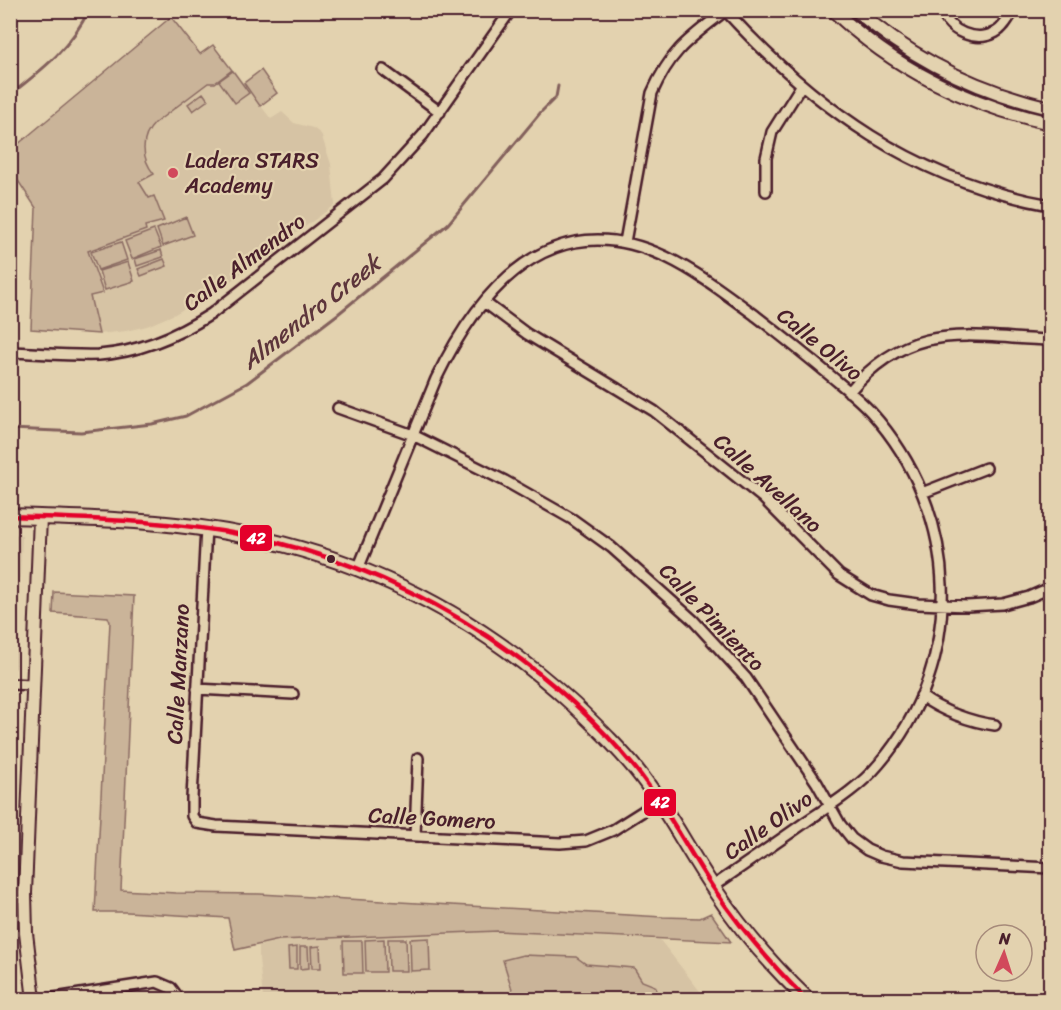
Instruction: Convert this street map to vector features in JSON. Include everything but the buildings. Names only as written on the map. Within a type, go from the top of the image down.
[{"type":"main road","points":[[10,516],[148,522],[206,528],[293,547],[403,587],[453,614],[502,645],[536,671],[614,744],[659,801],[712,887],[763,953],[808,999]]},
{"type":"street","name":"Calle Almendro","points":[[10,352],[85,355],[117,352],[160,340],[211,314],[383,179],[410,152],[511,10]]},
{"type":"street","points":[[833,10],[864,37],[921,75],[985,104],[1050,123]]},
{"type":"street","points":[[856,10],[898,43],[944,70],[995,92],[1050,108]]},
{"type":"street","points":[[942,10],[952,28],[968,35],[986,36],[999,32],[1014,10]]},
{"type":"street","points":[[626,242],[652,93],[662,71],[676,51],[725,11],[773,61],[801,86],[856,126],[907,156],[959,179],[988,189],[1050,204]]},
{"type":"street","points":[[383,70],[440,112]]},
{"type":"street","points":[[766,191],[766,158],[772,132],[801,86]]},
{"type":"street","name":"Calle Olivo","points":[[358,569],[442,366],[466,326],[509,275],[534,258],[554,249],[575,242],[604,240],[626,242],[669,258],[772,329],[849,392],[871,412],[896,446],[922,493],[932,519],[939,549],[942,605],[936,653],[921,696],[900,736],[880,763],[830,806],[712,887]]},
{"type":"street","name":"Calle Avellano","points":[[484,302],[527,334],[654,411],[762,498],[839,576],[871,595],[889,600],[967,606],[1002,604],[1029,597],[1050,588]]},
{"type":"street","points":[[849,392],[875,364],[911,343],[930,338],[974,336],[1050,340]]},
{"type":"street","name":"Calle Pimiento","points":[[338,408],[413,435],[539,499],[589,531],[633,564],[693,620],[746,678],[800,757],[840,824],[852,839],[867,850],[903,861],[1050,868]]},
{"type":"street","points":[[922,493],[986,468]]},
{"type":"street","points":[[34,999],[26,933],[25,893],[40,517]]},
{"type":"street","name":"Calle Manzano","points":[[194,820],[191,810],[206,528]]},
{"type":"street","points":[[10,684],[33,685]]},
{"type":"street","points":[[197,689],[292,694]]},
{"type":"street","points":[[921,696],[929,702],[979,723],[996,725]]},
{"type":"street","points":[[415,836],[418,758]]},
{"type":"street","name":"Calle Gomero","points":[[194,820],[197,823],[216,826],[560,843],[586,841],[613,830],[659,801]]},
{"type":"street","points":[[42,999],[157,982],[171,988],[180,999]]},
{"type":"shaded area","name":"Ladera STARS Academy","points":[[171,17],[200,54],[213,45],[243,82],[261,70],[277,93],[261,106],[271,119],[282,112],[294,123],[313,128],[321,134],[331,164],[335,205],[229,282],[175,314],[147,326],[99,334],[31,329],[36,208],[11,170],[10,150]]},
{"type":"shaded area","points":[[171,17],[200,54],[213,45],[232,70],[215,83],[208,83],[155,123],[147,135],[145,155],[154,174],[139,182],[149,198],[154,196],[164,221],[145,226],[146,230],[88,251],[103,293],[90,296],[99,334],[31,329],[36,208],[11,170],[11,150]]},
{"type":"shaded area","points":[[261,70],[277,93],[260,106],[244,83]]},
{"type":"shaded area","points":[[233,71],[249,93],[235,103],[219,81]]},
{"type":"shaded area","points":[[203,93],[208,100],[193,111],[188,104]]},
{"type":"shaded area","points":[[186,217],[193,235],[163,246],[157,229]]},
{"type":"shaded area","points":[[154,230],[161,247],[132,259],[125,241]]},
{"type":"shaded area","points":[[121,242],[127,260],[98,270],[91,252]]},
{"type":"shaded area","points":[[161,250],[163,257],[137,266],[135,259]]},
{"type":"shaded area","points":[[164,259],[167,266],[141,276],[138,269]]},
{"type":"shaded area","points":[[128,262],[134,281],[105,290],[99,271]]},
{"type":"shaded area","points":[[11,534],[22,535],[16,669],[10,668]]},
{"type":"shaded area","points":[[54,592],[134,596],[121,890],[260,894],[663,917],[700,918],[711,913],[731,942],[498,931],[279,940],[235,950],[228,918],[95,912],[110,622],[108,617],[53,613]]},
{"type":"shaded area","points":[[498,931],[660,940],[706,999],[263,999],[259,946],[279,940]]},
{"type":"shaded area","points":[[429,938],[430,970],[411,971],[410,939]]},
{"type":"shaded area","points":[[384,939],[385,972],[366,972],[365,940]]},
{"type":"shaded area","points":[[388,939],[406,939],[407,971],[389,971]]},
{"type":"shaded area","points":[[343,941],[362,941],[363,973],[344,973]]},
{"type":"shaded area","points":[[320,946],[321,968],[312,968],[311,947]]},
{"type":"shaded area","points":[[297,947],[297,969],[289,969],[288,948]]},
{"type":"shaded area","points":[[300,947],[308,947],[309,968],[300,969]]},
{"type":"shaded area","points":[[523,955],[576,957],[586,964],[634,968],[642,981],[655,986],[661,999],[515,999],[503,960]]},
{"type":"waterway","points":[[10,95],[45,67],[64,47],[89,10]]},
{"type":"waterway","name":"Almendro Creek","points":[[10,429],[81,432],[152,424],[186,416],[247,383],[338,314],[448,224],[556,97],[558,86]]},
{"type":"transit line","name":"42","points":[[10,516],[160,523],[248,536],[303,550],[358,569],[410,592],[462,620],[510,652],[556,687],[598,727],[647,783],[733,916],[807,1000]]},
{"type":"place","name":"Ladera STARS Academy","points":[[173,173]]}]
